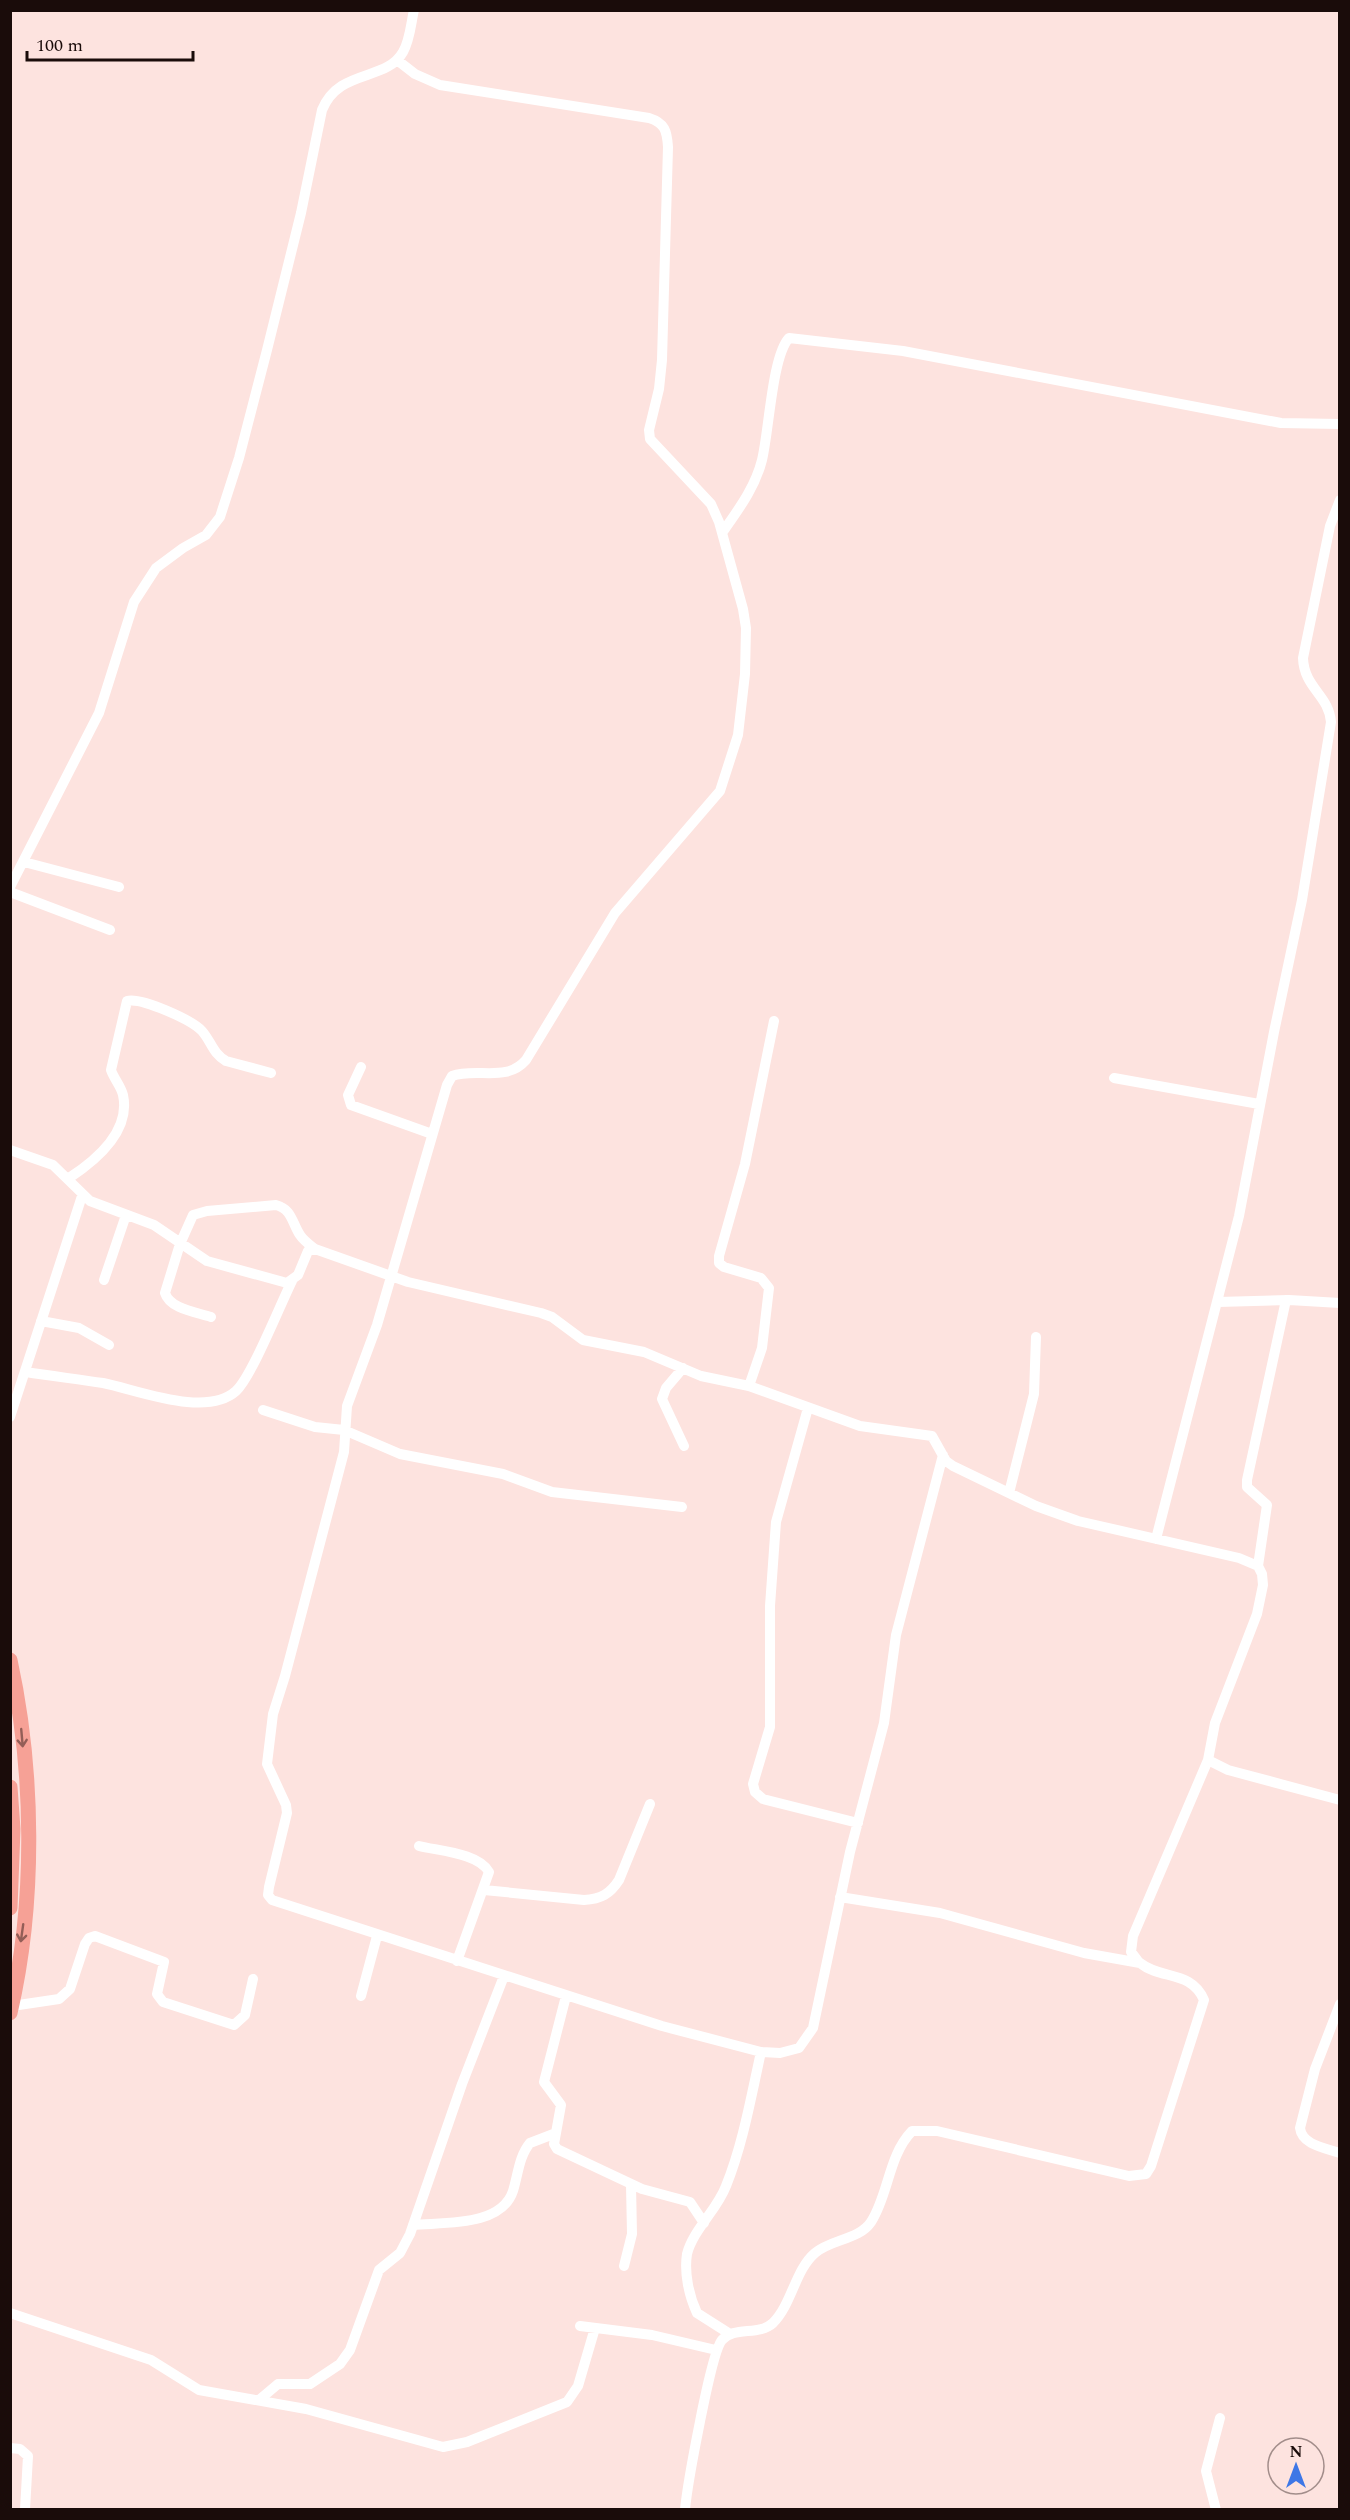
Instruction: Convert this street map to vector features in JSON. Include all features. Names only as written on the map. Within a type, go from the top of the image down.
[{"type":"highway","points":[[10,1660],[22,1730],[28,1847],[26,1905],[11,2010]]},
{"type":"highway","points":[[10,1787],[13,1829],[10,1908]]},
{"type":"street","points":[[10,887],[99,713],[134,602],[156,568],[183,548],[206,535],[220,517],[239,458],[267,350],[301,213],[322,110],[327,97],[344,83],[397,60],[404,51],[414,10]]},
{"type":"street","points":[[397,60],[415,74],[440,85],[649,118],[659,121],[665,127],[668,147],[662,360],[659,389],[649,430],[650,439],[711,504],[722,533],[743,609],[746,648],[738,735],[720,791],[615,913],[526,1060],[511,1072],[461,1073],[452,1076],[443,1096],[377,1324],[347,1406],[344,1452],[273,1714],[267,1764],[286,1805],[287,1814],[268,1895],[279,1904],[662,2026],[760,2052],[780,2053],[799,2048],[813,2028],[840,1897],[884,1723],[896,1635],[943,1455]]},
{"type":"street","points":[[722,533],[750,492],[762,462],[779,355],[789,338],[933,356],[1281,423],[1340,424]]},
{"type":"street","points":[[1156,1539],[1239,1216],[1259,1104],[1302,900],[1330,733],[1330,711],[1307,680],[1303,664],[1327,539],[1340,500]]},
{"type":"street","points":[[24,862],[119,887]]},
{"type":"street","points":[[10,892],[110,930]]},
{"type":"street","points":[[69,1178],[104,1152],[117,1128],[124,1101],[123,1092],[111,1070],[127,1001],[143,1001],[193,1024],[201,1030],[219,1057],[271,1073]]},
{"type":"street","points":[[749,1386],[764,1338],[769,1288],[761,1278],[724,1267],[720,1263],[719,1256],[745,1164],[774,1021]]},
{"type":"street","points":[[361,1067],[348,1095],[351,1105],[432,1134]]},
{"type":"street","points":[[1114,1078],[1259,1104]]},
{"type":"street","points":[[10,1150],[53,1165],[69,1178],[82,1196],[154,1225],[207,1261],[279,1283],[292,1281]]},
{"type":"street","points":[[10,1417],[82,1196]]},
{"type":"street","points":[[211,1317],[167,1300],[166,1286],[180,1244],[193,1215],[199,1212],[276,1205],[288,1211],[298,1233],[315,1249],[390,1277],[466,1298],[541,1313],[552,1317],[583,1340],[644,1352],[701,1376],[749,1386],[860,1426],[932,1436],[943,1455],[953,1466],[1009,1493],[1078,1521],[1239,1558],[1258,1566]]},
{"type":"street","points":[[104,1280],[126,1215]]},
{"type":"street","points":[[26,1372],[104,1383],[173,1399],[209,1402],[226,1398],[245,1379],[304,1257],[308,1251],[315,1249]]},
{"type":"street","points":[[1218,1302],[1286,1300],[1340,1303]]},
{"type":"street","points":[[1140,1963],[1131,1952],[1138,1920],[1208,1760],[1218,1715],[1259,1606],[1263,1585],[1262,1574],[1258,1566],[1267,1505],[1247,1487],[1246,1480],[1286,1300]]},
{"type":"street","points":[[40,1321],[79,1328],[109,1345]]},
{"type":"street","points":[[1009,1493],[1034,1394],[1036,1337]]},
{"type":"street","points":[[683,1368],[666,1388],[662,1399],[684,1446]]},
{"type":"street","points":[[808,1408],[776,1522],[770,1606],[770,1727],[753,1784],[755,1792],[763,1798],[858,1823]]},
{"type":"street","points":[[263,1410],[315,1427],[344,1430],[400,1454],[503,1474],[552,1492],[682,1507]]},
{"type":"street","points":[[1208,1760],[1228,1770],[1340,1800]]},
{"type":"street","points":[[484,1890],[584,1900],[600,1898],[614,1889],[619,1880],[650,1804]]},
{"type":"street","points":[[419,1846],[482,1863],[489,1872],[457,1961]]},
{"type":"street","points":[[685,2510],[716,2350],[722,2340],[730,2334],[763,2329],[772,2324],[816,2251],[854,2235],[870,2223],[898,2151],[912,2131],[937,2131],[1129,2176],[1146,2174],[1155,2156],[1204,2000],[1199,1989],[1187,1981],[1140,1963],[1084,1953],[940,1913],[840,1897]]},
{"type":"street","points":[[11,2010],[59,1999],[65,1995],[73,1981],[85,1944],[89,1938],[95,1936],[164,1962],[157,1994],[162,2002],[234,2025],[238,2024],[244,2015],[253,1979]]},
{"type":"street","points":[[362,1996],[377,1936]]},
{"type":"street","points":[[259,2400],[278,2384],[302,2385],[317,2381],[346,2358],[378,2270],[400,2253],[413,2225],[462,2084],[504,1976]]},
{"type":"street","points":[[566,1996],[544,2074],[546,2088],[561,2105],[554,2144],[562,2152],[632,2185],[690,2202],[704,2223]]},
{"type":"street","points":[[1340,2004],[1315,2069],[1300,2128],[1301,2136],[1306,2140],[1340,2153]]},
{"type":"street","points":[[730,2334],[703,2319],[692,2304],[687,2277],[687,2255],[720,2199],[731,2174],[760,2052]]},
{"type":"street","points":[[413,2225],[480,2218],[494,2213],[508,2202],[513,2192],[522,2156],[530,2142],[556,2133]]},
{"type":"street","points":[[624,2266],[632,2234],[632,2185]]},
{"type":"street","points":[[10,2313],[151,2360],[199,2390],[306,2409],[430,2446],[455,2445],[567,2402],[578,2386],[595,2328]]},
{"type":"street","points":[[580,2326],[652,2335],[716,2350]]},
{"type":"street","points":[[1216,2510],[1206,2471],[1220,2418]]},
{"type":"street","points":[[10,2448],[20,2450],[28,2456],[25,2510]]}]
